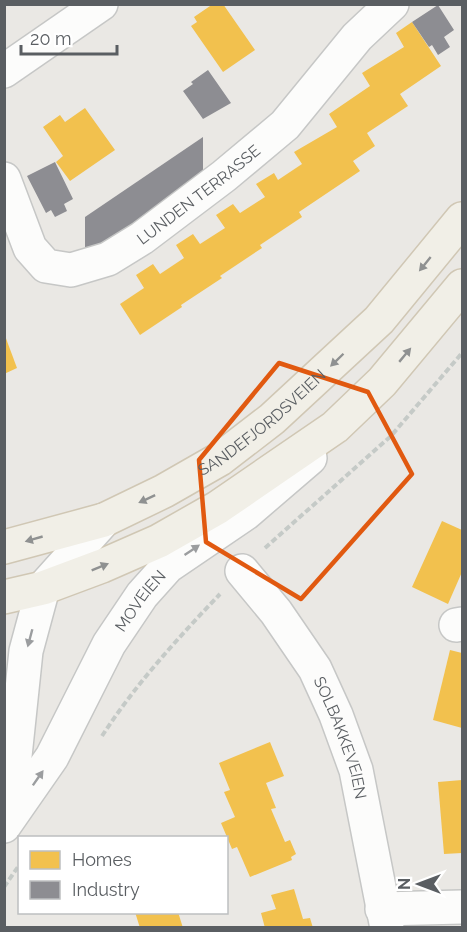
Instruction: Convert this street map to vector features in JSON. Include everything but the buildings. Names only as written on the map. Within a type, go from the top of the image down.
[{"type":"main road","name":"SANDEFJORDSVEIEN","points":[[4,547],[104,520],[164,491],[220,459],[273,419],[379,320],[462,219]]},
{"type":"main road","points":[[4,597],[43,588],[102,566],[159,541],[217,508],[335,427],[382,382],[462,286]]},
{"type":"street","points":[[4,71],[101,4]]},
{"type":"street","name":"LUNDEN TERRASSE","points":[[4,179],[30,248],[46,266],[71,270],[108,259],[224,176],[285,125],[357,37],[392,4]]},
{"type":"street","name":"MOVEIEN","points":[[4,824],[52,757],[109,644],[142,595],[168,566],[246,513],[307,462],[335,427]]},
{"type":"street","name":"MOVEIEN","points":[[4,824],[15,756],[26,651],[43,588],[104,520]]},
{"type":"street","name":"SOLBAKKEVEIEN","points":[[242,571],[276,612],[315,669],[336,715],[356,770],[385,918]]},
{"type":"street","points":[[385,918],[462,907]]},
{"type":"path","points":[[4,887],[18,867]]},
{"type":"highlighted area","points":[[279,363],[368,392],[412,474],[301,599],[206,542],[199,460]]}]
